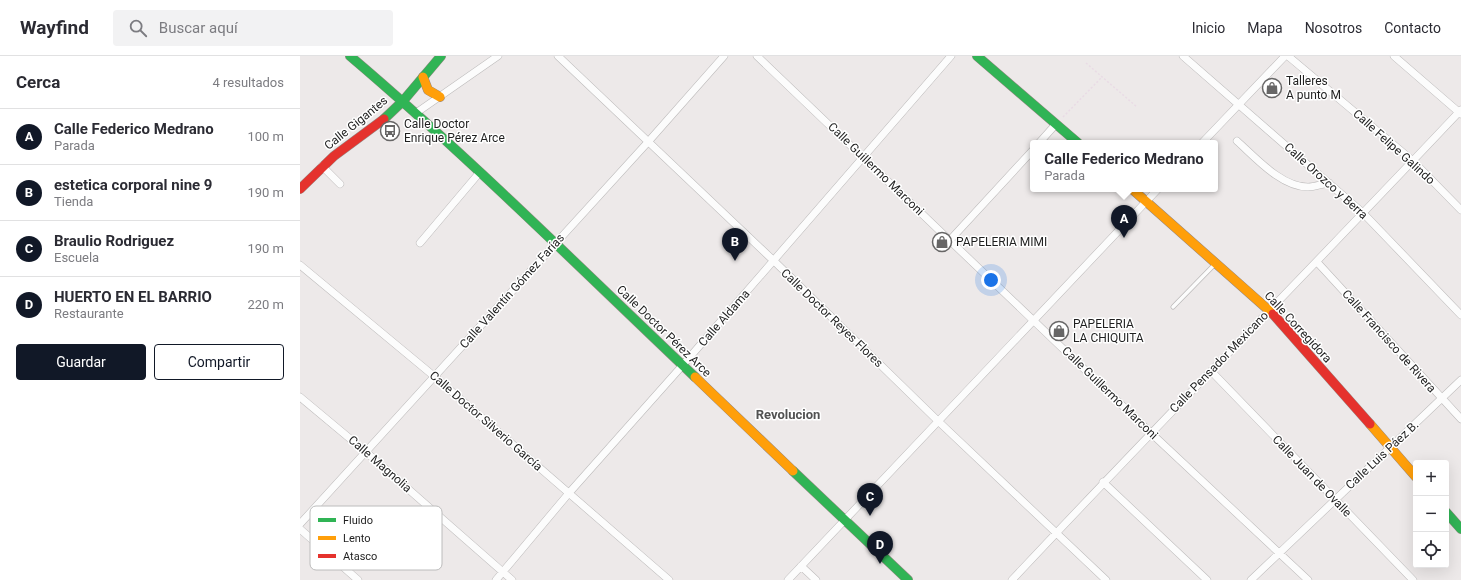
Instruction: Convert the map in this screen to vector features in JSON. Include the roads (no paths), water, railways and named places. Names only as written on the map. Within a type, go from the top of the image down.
[{"type":"street","name":"Calle Doctor Pérez Arce","points":[[350,56],[403,101],[480,172],[908,580]]},
{"type":"street","name":"Calle Gigantes","points":[[300,189],[334,156],[382,121],[403,101],[441,56]]},
{"type":"street","points":[[416,113],[498,56]]},
{"type":"street","name":"Calle Doctor Reyes Flores","points":[[558,56],[1106,580]]},
{"type":"street","name":"Calle Valentín Gómez Farías","points":[[316,506],[648,142],[724,56]]},
{"type":"street","name":"Calle Guillermo Marconi","points":[[757,56],[1151,433],[1308,580]]},
{"type":"street","name":"Calle Aldama","points":[[496,580],[569,493],[774,261],[951,56]]},
{"type":"street","points":[[977,56],[1075,140]]},
{"type":"street","name":"Calle Orozco y Berra","points":[[1184,56],[1363,213],[1461,315]]},
{"type":"street","points":[[1205,140],[1286,56]]},
{"type":"street","name":"Calle Felipe Galindo","points":[[1286,56],[1413,161],[1461,210]]},
{"type":"street","points":[[1394,56],[1460,112]]},
{"type":"street","points":[[423,77],[428,90],[440,97]]},
{"type":"street","name":"Calle Pensador Mexicano","points":[[1012,580],[1103,482],[1270,311],[1460,112]]},
{"type":"street","points":[[1042,140],[1056,124]]},
{"type":"street","points":[[1236,141],[1284,181],[1299,186],[1308,187],[1329,183]]},
{"type":"street","points":[[950,240],[1030,153]]},
{"type":"street","points":[[322,166],[340,184]]},
{"type":"street","points":[[420,244],[480,172]]},
{"type":"street","name":"Calle Corregidora","points":[[1136,192],[1270,311],[1413,474]]},
{"type":"street","points":[[788,580],[844,519],[1155,192]]},
{"type":"street","name":"Calle Francisco de Rivera","points":[[1317,262],[1461,419]]},
{"type":"street","name":"Calle Doctor Silverio García","points":[[300,265],[435,377],[669,580]]},
{"type":"street","name":"Calle Juan de Ovalle","points":[[1211,371],[1413,580]]},
{"type":"street","name":"Calle Luis Páez B.","points":[[1251,580],[1461,380]]},
{"type":"street","name":"Calle Magnolia","points":[[300,396],[428,506]]},
{"type":"street","points":[[1103,482],[1207,580]]},
{"type":"street","name":"Calle Valentín Gómez Farías","points":[[300,524],[310,513]]},
{"type":"street","points":[[1449,515],[1461,529]]},
{"type":"street","name":"Calle Magnolia","points":[[442,519],[512,580]]},
{"type":"street","points":[[300,529],[310,538]]},
{"type":"street","points":[[801,566],[816,580]]},
{"type":"street","points":[[347,570],[358,580]]},
{"type":"lane","points":[[1173,308],[1216,263]]},
{"type":"place","name":"Talleres A punto M","points":[[1272,88]]},
{"type":"place","name":"Calle Doctor Enrique Pérez Arce","points":[[390,131]]},
{"type":"place","name":"Calle Federico Medrano","points":[[1124,238]]},
{"type":"place","name":"PAPELERIA MIMI","points":[[942,242]]},
{"type":"place","name":"estetica corporal nine 9","points":[[735,261]]},
{"type":"place","name":"PAPELERIA LA CHIQUITA","points":[[1059,331]]},
{"type":"place","name":"Braulio Rodriguez","points":[[870,516]]},
{"type":"place","name":"HUERTO EN EL BARRIO","points":[[880,564]]},
{"type":"district","name":"Revolucion","points":[[788,414]]}]
